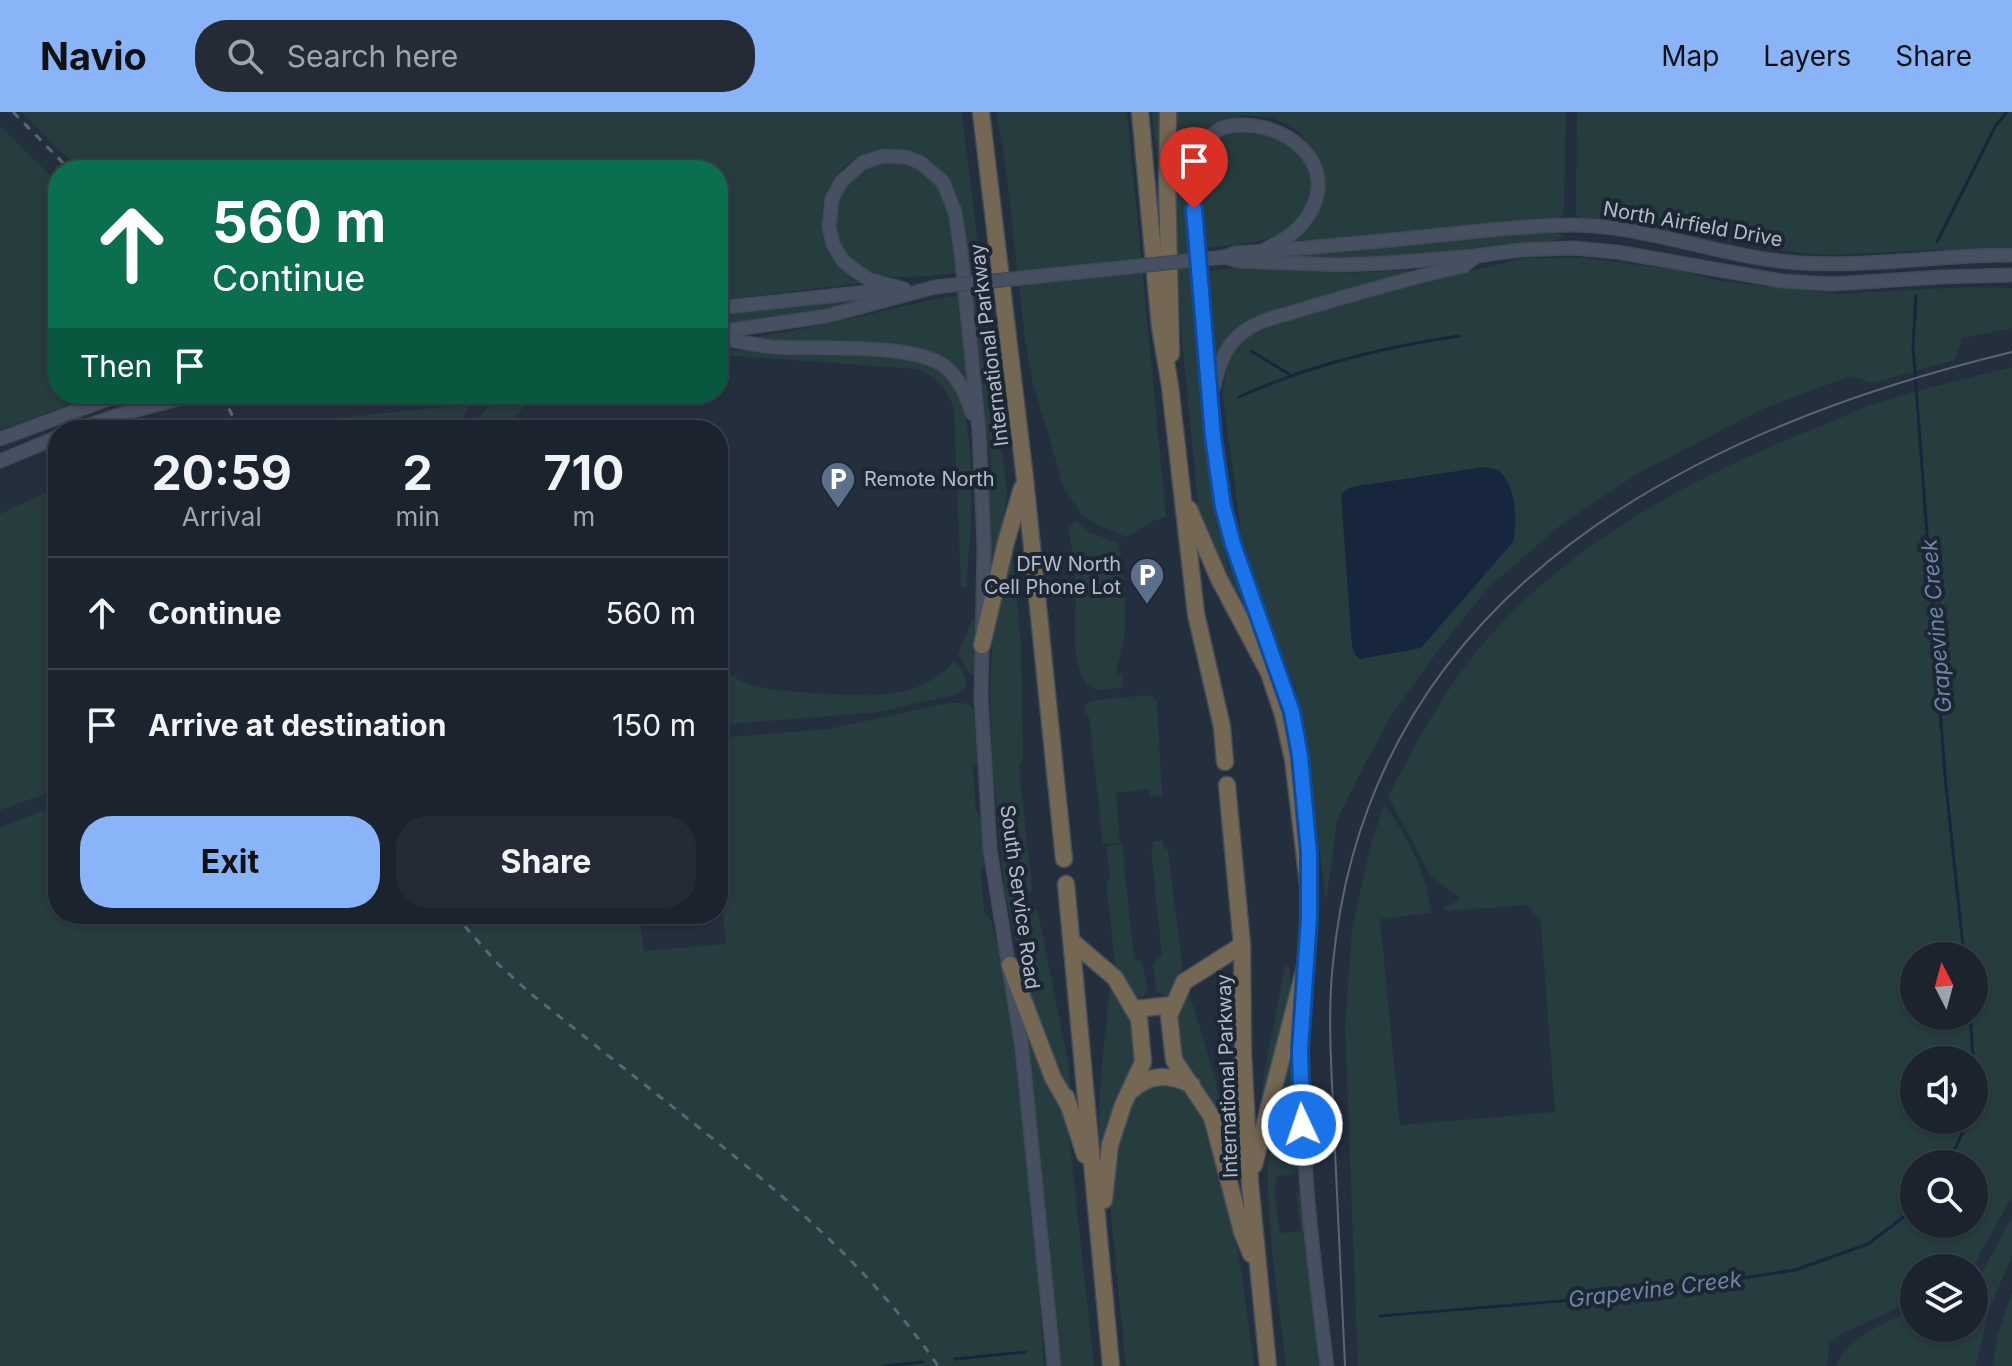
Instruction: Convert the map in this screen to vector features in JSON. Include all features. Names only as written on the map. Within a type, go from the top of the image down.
[{"type":"highway","points":[[970,112],[993,209]]},
{"type":"highway","name":"International Parkway","points":[[981,112],[1025,479],[1064,859]]},
{"type":"highway","points":[[1140,112],[1160,327],[1170,386],[1196,614],[1222,727],[1225,762]]},
{"type":"highway","points":[[1168,112],[1172,328],[1170,386]]},
{"type":"highway","points":[[982,645],[1006,542],[1025,479]]},
{"type":"highway","points":[[1179,481],[1219,579],[1269,673],[1286,731],[1292,808],[1302,835],[1309,891]]},
{"type":"highway","name":"International Parkway","points":[[1227,785],[1242,945],[1243,1053],[1250,1183],[1268,1366]]},
{"type":"highway","points":[[1066,884],[1074,943],[1111,1366]]},
{"type":"highway","points":[[1074,943],[1115,978],[1135,1009],[1139,1019],[1143,1062],[1116,1126],[1106,1160],[1104,1211],[1099,1236]]},
{"type":"highway","points":[[1242,945],[1184,982],[1169,1016],[1174,1060],[1206,1104],[1216,1128],[1242,1232],[1257,1270]]},
{"type":"highway","points":[[1010,965],[1053,1078],[1068,1104],[1093,1175]]},
{"type":"highway","points":[[1250,1183],[1305,967]]},
{"type":"highway","points":[[1135,1009],[1172,1005]]},
{"type":"highway","points":[[1131,1092],[1141,1083],[1158,1077],[1178,1078],[1193,1086]]},
{"type":"main road","points":[[1262,251],[1288,237],[1301,225],[1312,210],[1319,178],[1307,144],[1291,130],[1259,118],[1235,122],[1220,129],[1204,143],[1196,158],[1194,209],[1223,507],[1297,732],[1308,830],[1309,891],[1300,1050],[1301,1109],[1312,1252],[1327,1366]]},
{"type":"main road","name":"South Service Road","points":[[904,289],[870,280],[850,266],[833,244],[829,227],[832,199],[841,182],[862,163],[883,156],[906,157],[936,173],[951,196],[961,252],[979,431],[984,545],[984,774],[990,850],[1022,1048],[1054,1366]]},
{"type":"main road","points":[[1573,248],[1574,225]]},
{"type":"main road","name":"North Airfield Drive","points":[[728,307],[1225,257],[1235,253],[1521,227],[1574,225],[1617,228],[1743,255],[1799,263],[2012,255]]},
{"type":"main road","name":"North Airfield Drive","points":[[1225,257],[1237,261],[1339,265],[1573,248],[1795,282],[1832,284],[2012,275]]},
{"type":"main road","points":[[1211,402],[1222,357],[1247,329],[1354,294],[1464,266],[1476,256]]},
{"type":"main road","name":"North Airfield Drive","points":[[728,333],[827,316],[935,287]]},
{"type":"main road","points":[[728,337],[770,346],[879,351],[927,358],[957,378],[979,431]]},
{"type":"main road","points":[[48,420],[94,404]]},
{"type":"main road","points":[[104,420],[159,404]]},
{"type":"main road","points":[[0,439],[48,420]]},
{"type":"main road","points":[[0,461],[48,441]]},
{"type":"green space","points":[[22,112],[962,112],[1007,489],[1000,549],[987,601],[990,530],[987,483],[993,482],[967,255],[951,187],[938,168],[922,156],[904,150],[867,154],[851,162],[837,175],[828,191],[824,228],[864,283],[728,299],[728,160],[70,160]]},
{"type":"green space","points":[[996,112],[1127,112],[1166,516],[1127,537],[1099,526],[1082,515],[1064,488],[1033,384],[1025,340],[1005,162]]},
{"type":"green space","points":[[1152,112],[1163,112],[1162,183],[1159,184]]},
{"type":"green space","points":[[1176,112],[1566,112],[1564,206],[1562,216],[1557,219],[1294,241],[1292,237],[1322,174],[1318,158],[1299,131],[1273,118],[1245,115],[1221,123],[1198,146],[1197,291],[1205,429],[1216,527],[1219,528],[1229,570],[1233,571],[1246,618],[1217,564],[1199,514],[1180,319]]},
{"type":"green space","points":[[1577,112],[2012,112],[2012,247],[1826,255],[1583,219],[1576,214]]},
{"type":"green space","points":[[1250,124],[1299,145],[1312,177],[1309,199],[1294,225],[1281,233],[1251,243],[1204,248],[1199,190],[1205,157],[1214,143],[1229,132]]},
{"type":"green space","points":[[0,126],[48,173],[48,404],[71,404],[0,430]]},
{"type":"green space","points":[[891,160],[914,164],[935,180],[949,208],[958,292],[955,273],[912,277],[879,275],[849,260],[836,241],[832,219],[839,192],[864,168]]},
{"type":"green space","points":[[1551,230],[1565,236],[1550,243],[1388,259],[1301,257],[1302,253]]},
{"type":"green space","points":[[1524,258],[1585,258],[1678,270],[1719,281],[1840,294],[1968,287],[2012,288],[2012,328],[1962,338],[1955,360],[1872,383],[1850,376],[1765,408],[1635,475],[1562,524],[1489,587],[1394,711],[1337,820],[1326,903],[1296,689],[1270,625],[1242,539],[1222,390],[1230,358],[1247,337],[1280,322]]},
{"type":"green space","points":[[1241,268],[1344,273],[1412,270],[1414,274],[1265,315],[1236,332],[1215,360],[1206,271]]},
{"type":"green space","points":[[958,295],[967,384],[944,359],[912,347],[759,340],[759,336]]},
{"type":"green space","points":[[858,299],[858,303],[808,315],[728,326],[728,312]]},
{"type":"green space","points":[[728,350],[905,357],[936,366],[952,381],[969,435],[971,502],[966,587],[961,587],[954,409],[940,384],[916,369],[728,356]]},
{"type":"green space","points":[[2012,367],[2012,1196],[1980,1254],[1900,1254],[1900,1307],[1830,1342],[1827,1366],[1358,1366],[1345,1027],[1352,928],[1371,844],[1384,805],[1415,856],[1432,913],[1380,919],[1400,1125],[1555,1112],[1541,923],[1528,905],[1443,911],[1446,906],[1459,901],[1459,897],[1431,876],[1388,796],[1422,734],[1446,694],[1488,638],[1559,570],[1598,541],[1682,489],[1726,467],[1862,408]]},
{"type":"green space","points":[[472,404],[460,420],[319,420]]},
{"type":"green space","points":[[492,404],[528,404],[512,420],[477,420]]},
{"type":"green space","points":[[48,492],[48,793],[0,810],[0,514]]},
{"type":"green space","points":[[1076,521],[1091,533],[1118,543],[1126,610],[1123,643],[1115,676],[1122,673],[1123,688],[1098,690],[1090,687],[1079,666],[1075,638],[1075,576],[1068,526]]},
{"type":"green space","points":[[1008,557],[1013,557],[1021,644],[1023,757],[1019,766],[1032,890],[1027,898],[1017,897],[1018,908],[1032,908],[1038,912],[1069,1067],[1071,1095],[1038,1021],[1023,977],[1005,892],[992,760],[990,684],[993,633]]},
{"type":"green space","points":[[972,620],[975,621],[974,673],[971,675],[958,654]]},
{"type":"green space","points":[[955,660],[966,680],[964,689],[953,695],[878,712],[728,724],[728,677],[731,676],[751,685],[772,689],[872,695],[908,690],[941,674]]},
{"type":"green space","points":[[1146,695],[1157,702],[1162,795],[1150,796],[1149,789],[1116,793],[1120,843],[1103,844],[1089,717],[1085,716],[1084,706],[1091,701]]},
{"type":"green space","points":[[949,703],[964,703],[974,709],[977,763],[973,767],[976,810],[981,817],[985,862],[981,870],[984,912],[991,921],[1006,979],[1018,1061],[1033,1206],[1044,1366],[0,1366],[0,827],[48,810],[48,924],[640,924],[644,951],[726,944],[728,737],[829,729]]},
{"type":"green space","points":[[1153,841],[1163,841],[1164,848],[1168,850],[1182,963],[1173,990],[1166,996],[1157,992],[1153,966],[1156,959],[1162,956],[1151,850],[1154,849]]},
{"type":"green space","points":[[1122,844],[1134,959],[1142,962],[1148,991],[1140,999],[1134,997],[1115,964],[1106,881],[1110,880],[1106,846]]},
{"type":"green space","points":[[1285,966],[1290,967],[1290,993],[1264,1104],[1261,1103],[1263,1079]]},
{"type":"green space","points":[[1187,987],[1223,1110],[1236,1187],[1224,1146],[1179,1062],[1174,1010]]},
{"type":"green space","points":[[1117,988],[1133,1013],[1139,1066],[1103,1161],[1099,1161],[1105,1033],[1110,990]]},
{"type":"green space","points":[[1024,1024],[1061,1106],[1070,1144],[1094,1366],[1059,1366]]},
{"type":"green space","points":[[1290,1052],[1293,1052],[1300,1166],[1295,1174],[1277,1176],[1275,1192],[1280,1233],[1301,1231],[1296,1192],[1302,1196],[1320,1366],[1286,1366],[1273,1254],[1268,1198],[1269,1143]]},
{"type":"green space","points":[[1172,1082],[1194,1095],[1216,1146],[1242,1274],[1254,1366],[1126,1366],[1109,1195],[1114,1148],[1133,1099],[1141,1089]]},
{"type":"green space","points":[[2012,1217],[2012,1255],[1988,1314],[1988,1262]]},
{"type":"green space","points":[[2012,1292],[2012,1366],[1992,1366],[1998,1335]]},
{"type":"green space","points":[[1900,1316],[1900,1342],[1982,1342],[1976,1366],[1836,1366],[1849,1346]]},
{"type":"water","points":[[1484,467],[1498,470],[1509,484],[1515,514],[1513,542],[1421,648],[1360,659],[1352,646],[1341,494],[1351,487]]},
{"type":"waterway","name":"Grapevine Creek","points":[[1937,242],[1996,125],[2007,112]]},
{"type":"waterway","name":"Grapevine Creek","points":[[1916,296],[1913,346],[1945,776],[1963,942]]},
{"type":"waterway","points":[[1239,397],[1347,359],[1459,336]]},
{"type":"waterway","points":[[1251,351],[1289,374]]},
{"type":"waterway","name":"Grapevine Creek","points":[[1971,1030],[1972,1046]]},
{"type":"waterway","name":"Grapevine Creek","points":[[1954,1150],[1962,1134]]},
{"type":"waterway","name":"Grapevine Creek","points":[[1380,1316],[1633,1295],[1795,1270],[1868,1244],[1900,1220]]},
{"type":"waterway","name":"Grapevine Creek","points":[[955,1359],[1025,1352]]},
{"type":"waterway","name":"Grapevine Creek","points":[[885,1366],[923,1362]]},
{"type":"tram line","points":[[1345,1366],[1330,1046],[1333,963],[1359,834],[1409,722],[1478,628],[1565,548],[1665,482],[1775,428],[1892,385],[2012,352]]},
{"type":"railway","points":[[13,112],[60,160]]},
{"type":"railway","points":[[227,404],[234,420]]},
{"type":"railway","points":[[463,924],[498,964],[530,993],[796,1208],[885,1297],[938,1366]]},
{"type":"place","name":"Remote North","points":[[838,510]]},
{"type":"place","name":"DFW North Cell Phone Lot","points":[[1147,606]]},
{"type":"route","points":[[1194,209],[1213,436],[1223,507],[1292,712],[1300,756],[1309,853],[1309,918],[1300,1050],[1302,1125]]}]
